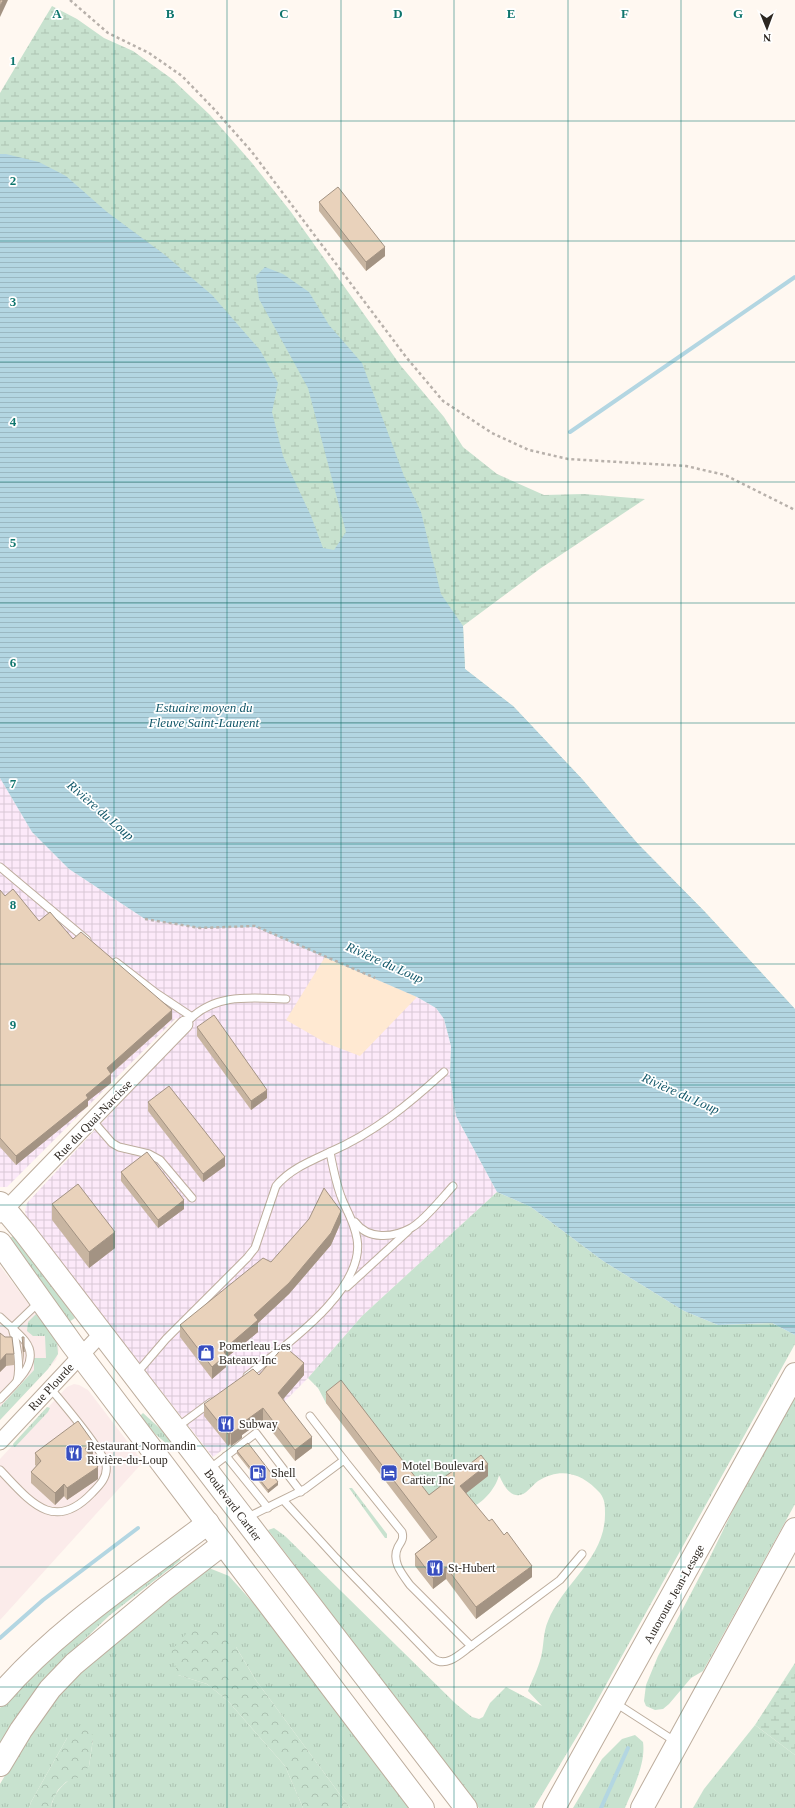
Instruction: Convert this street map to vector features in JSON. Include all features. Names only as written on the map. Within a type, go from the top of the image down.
[{"type":"main road","name":"Boulevard Cartier","points":[[2,1209],[102,1333],[466,1808]]},
{"type":"main road","points":[[0,1243],[81,1355],[423,1808]]},
{"type":"main road","name":"Autoroute Jean-Lesage","points":[[554,1808],[794,1377]]},
{"type":"main road","points":[[0,1695],[54,1641],[120,1589],[208,1524],[242,1517]]},
{"type":"main road","points":[[0,1765],[21,1730],[50,1689],[74,1664],[157,1595],[223,1544],[242,1517]]},
{"type":"main road","points":[[643,1808],[795,1529]]},
{"type":"main road","points":[[551,1808],[572,1774]]},
{"type":"street","name":"Rue du Quai-Narcisse","points":[[2,1209],[92,1120],[188,1020]]},
{"type":"street","name":"Rue Plourde","points":[[0,1442],[102,1333]]},
{"type":"lane","points":[[0,867],[95,946]]},
{"type":"lane","points":[[108,956],[188,1020],[207,1006],[222,1001],[243,999],[286,1000]]},
{"type":"lane","points":[[134,1376],[166,1339],[247,1258],[255,1248],[276,1186],[283,1178],[299,1167],[356,1140],[377,1127],[414,1100],[444,1072]]},
{"type":"lane","points":[[92,1120],[112,1143],[119,1147],[149,1154],[160,1160],[192,1198]]},
{"type":"lane","points":[[330,1152],[336,1182],[342,1200],[361,1230],[370,1235],[392,1235],[412,1228]]},
{"type":"lane","points":[[241,1380],[319,1315],[412,1228],[453,1186]]},
{"type":"lane","points":[[340,1294],[354,1270],[358,1255],[358,1240],[353,1219]]},
{"type":"lane","points":[[12,1328],[41,1300]]},
{"type":"lane","points":[[0,1317],[25,1341],[30,1351],[29,1367],[0,1399]]},
{"type":"lane","points":[[12,1328],[15,1340],[18,1370],[17,1381]]},
{"type":"lane","points":[[0,1470],[42,1509],[55,1513],[67,1511],[77,1506],[102,1482],[106,1474],[104,1459],[50,1388]]},
{"type":"lane","points":[[175,1429],[219,1397]]},
{"type":"lane","points":[[310,1416],[402,1532],[402,1541],[398,1548],[396,1557],[402,1574],[415,1590],[471,1646]]},
{"type":"lane","points":[[207,1471],[256,1433],[301,1492]]},
{"type":"lane","points":[[226,1456],[268,1508]]},
{"type":"lane","points":[[242,1517],[268,1508],[301,1492],[344,1460]]},
{"type":"lane","points":[[284,1501],[336,1558],[434,1659],[442,1663],[471,1646],[560,1580],[582,1554]]},
{"type":"lane","points":[[614,1702],[678,1743]]},
{"type":"path","points":[[70,0],[108,33],[149,53],[182,76],[212,108],[252,152],[406,357],[443,401],[492,433],[529,450],[568,459],[686,466],[725,474],[795,510]]},
{"type":"path","points":[[145,919],[200,928],[255,926],[375,978]]},
{"type":"shaded area","points":[[0,778],[32,832],[69,869],[145,919],[200,928],[255,926],[417,997],[436,1008],[444,1019],[451,1046],[450,1076],[456,1116],[497,1192],[362,1316],[308,1378],[278,1408],[213,1457],[27,1220],[25,1211],[27,1203],[190,1028],[176,1018],[7,1187],[0,1187]]},
{"type":"shaded area","points":[[325,957],[417,997],[360,1056],[326,1043],[286,1020]]},
{"type":"shaded area","points":[[0,1266],[57,1341],[59,1350],[56,1360],[0,1420]]},
{"type":"shaded area","points":[[74,1384],[88,1390],[143,1462],[0,1620],[0,1459],[67,1387]]},
{"type":"green space","points":[[52,6],[77,19],[104,38],[133,51],[172,79],[210,115],[252,163],[291,212],[401,366],[444,417],[463,447],[497,474],[544,495],[584,494],[645,499],[541,568],[463,626],[465,669],[513,706],[582,779],[638,844],[704,911],[795,1009],[0,285],[0,93]]},
{"type":"green space","points":[[497,1192],[531,1207],[603,1261],[684,1311],[718,1325],[772,1323],[795,1335],[795,1344],[582,1728],[534,1808],[479,1808],[268,1530],[274,1528],[285,1536],[456,1704],[472,1717],[479,1719],[483,1717],[490,1703],[506,1687],[542,1706],[528,1691],[540,1661],[548,1621],[563,1594],[582,1570],[599,1544],[605,1513],[603,1498],[600,1493],[587,1481],[572,1474],[564,1473],[547,1476],[538,1481],[525,1493],[516,1495],[508,1490],[499,1475],[496,1484],[490,1493],[474,1506],[429,1506],[326,1403],[318,1388],[308,1378],[362,1316]]},
{"type":"green space","points":[[14,1235],[51,1283],[75,1318],[69,1322],[9,1239]]},
{"type":"green space","points":[[36,1314],[57,1341],[58,1354],[48,1369],[0,1420],[0,1407],[34,1370],[34,1358],[46,1358],[45,1336],[33,1336],[27,1331],[28,1322]]},
{"type":"green space","points":[[795,1394],[795,1504],[703,1671],[691,1678],[663,1709],[655,1710],[646,1706],[644,1701],[646,1685],[658,1656],[710,1557],[754,1467]]},
{"type":"green space","points":[[47,1407],[50,1408],[48,1412],[14,1447],[13,1444]]},
{"type":"green space","points":[[143,1413],[165,1433],[177,1448],[174,1450],[155,1434],[140,1416]]},
{"type":"green space","points":[[349,1488],[352,1488],[387,1534],[387,1538],[385,1538]]},
{"type":"green space","points":[[178,1557],[181,1560],[110,1615],[61,1662],[0,1750],[0,1708],[6,1700],[72,1635]]},
{"type":"green space","points":[[209,1568],[229,1576],[273,1625],[414,1808],[350,1808],[255,1679],[236,1647],[178,1675],[207,1684],[228,1701],[285,1766],[303,1808],[51,1808],[60,1788],[89,1766],[93,1739],[67,1738],[29,1808],[0,1808],[0,1784],[39,1718],[68,1685],[102,1652]]},
{"type":"green space","points":[[201,1627],[222,1632],[236,1647],[255,1679],[350,1808],[303,1808],[285,1766],[228,1701],[207,1684],[178,1675],[171,1651],[186,1634]]},
{"type":"green space","points":[[795,1663],[795,1755],[755,1725]]},
{"type":"green space","points":[[755,1725],[795,1755],[795,1808],[693,1808],[704,1789]]},
{"type":"green space","points":[[80,1726],[90,1727],[93,1739],[89,1766],[82,1776],[66,1782],[58,1790],[52,1802],[51,1808],[29,1808],[67,1738]]},
{"type":"green space","points":[[635,1735],[643,1742],[643,1758],[638,1776],[625,1808],[573,1808],[602,1759],[622,1739]]},
{"type":"water","name":"Estuaire moyen du Fleuve Saint-Laurent","points":[[0,154],[6,154],[39,162],[66,176],[107,212],[165,255],[212,295],[260,350],[278,383],[272,412],[283,456],[311,516],[323,548],[334,550],[346,532],[308,388],[259,299],[256,276],[265,267],[283,274],[309,292],[329,325],[362,363],[404,476],[421,512],[441,594],[463,626],[465,669],[513,706],[582,779],[638,844],[704,911],[795,1009],[795,1335],[772,1323],[718,1325],[684,1311],[603,1261],[531,1207],[497,1192],[456,1116],[450,1076],[451,1046],[444,1019],[436,1008],[417,997],[255,927],[200,928],[145,919],[69,869],[32,832],[0,778]]},
{"type":"building","points":[[338,187],[385,247],[366,262],[319,202]]},
{"type":"building","points":[[13,889],[39,921],[50,912],[73,939],[81,932],[172,1010],[107,1068],[111,1074],[86,1095],[88,1098],[16,1156],[0,1138],[0,890],[5,896]]},
{"type":"building","points":[[214,1015],[267,1090],[251,1101],[197,1027]]},
{"type":"building","points":[[169,1086],[225,1157],[203,1174],[148,1102]]},
{"type":"building","points":[[147,1152],[184,1200],[158,1220],[121,1172]]},
{"type":"building","points":[[78,1184],[115,1232],[89,1252],[52,1204]]},
{"type":"building","points":[[324,1188],[341,1211],[331,1233],[289,1283],[254,1315],[258,1320],[223,1350],[226,1355],[212,1367],[180,1325],[263,1258],[271,1262],[309,1219]]},
{"type":"building","points":[[0,1333],[5,1337],[12,1337],[14,1354],[6,1354],[0,1361]]},
{"type":"building","points":[[22,1337],[24,1337],[24,1352]]},
{"type":"building","points":[[284,1346],[304,1363],[278,1393],[312,1437],[295,1450],[263,1408],[241,1424],[242,1426],[231,1434],[230,1432],[228,1434],[204,1404],[253,1369],[259,1375]]},
{"type":"building","points":[[341,1380],[429,1495],[446,1482],[443,1478],[463,1464],[466,1467],[481,1455],[488,1464],[460,1486],[489,1521],[492,1519],[504,1535],[507,1532],[532,1566],[476,1607],[446,1567],[433,1578],[415,1554],[437,1537],[326,1392]]},
{"type":"building","points":[[78,1421],[93,1442],[85,1449],[98,1467],[67,1488],[64,1484],[55,1493],[31,1472],[41,1461],[35,1453]]},
{"type":"building","points":[[248,1443],[278,1482],[268,1490],[237,1451]]},
{"type":"waterway","points":[[570,432],[795,277]]},
{"type":"waterway","points":[[0,1638],[43,1600],[138,1528]]},
{"type":"waterway","points":[[601,1808],[628,1748]]},
{"type":"place","name":"Pomerleau Les Bateaux Inc","points":[[206,1353]]},
{"type":"place","name":"Subway","points":[[226,1424]]},
{"type":"place","name":"Restaurant Normandin Rivière-du-Loup","points":[[74,1453]]},
{"type":"place","name":"Shell","points":[[258,1473]]},
{"type":"place","name":"Motel Boulevard Cartier Inc","points":[[389,1473]]},
{"type":"place","name":"St-Hubert","points":[[435,1568]]},
{"type":"water label","name":"Rivière du Loup","points":[[101,810]]},
{"type":"water label","name":"Rivière du Loup","points":[[385,962]]},
{"type":"water label","name":"Rivière du Loup","points":[[681,1093]]}]
